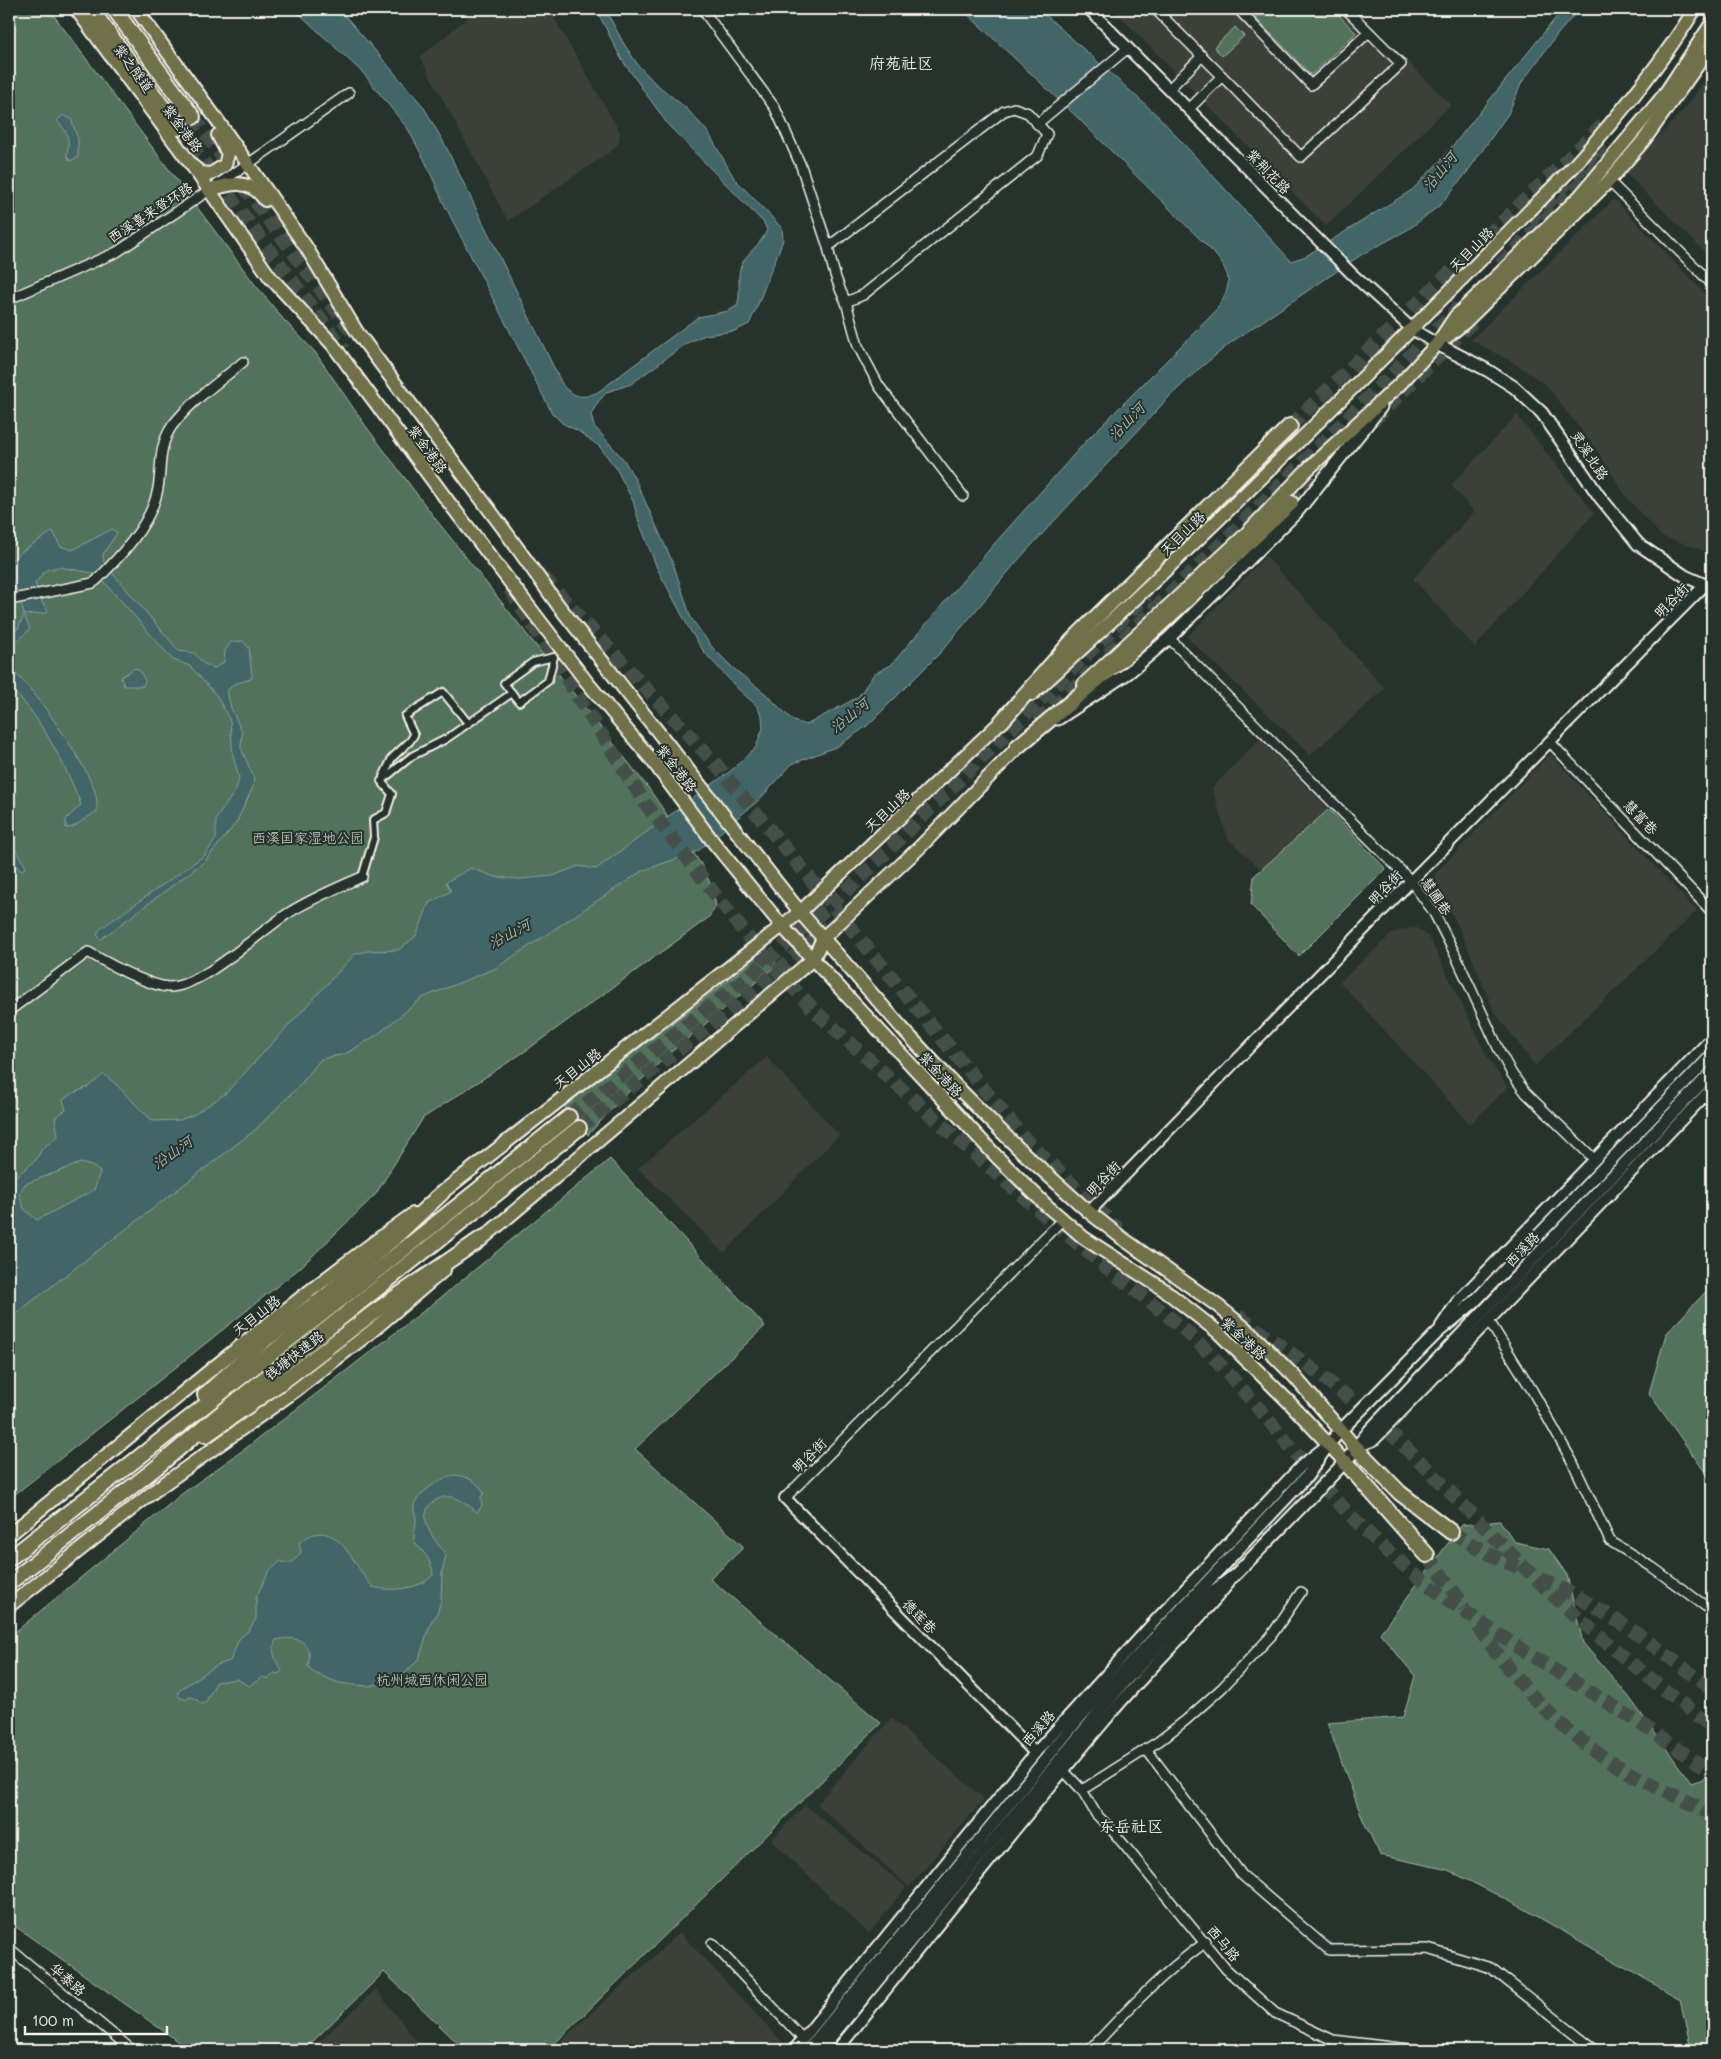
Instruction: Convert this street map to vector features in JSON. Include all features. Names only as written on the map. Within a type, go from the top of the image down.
[{"type":"highway","name":"紫之隧道","points":[[90,9],[178,128]]},
{"type":"highway","name":"紫之隧道","points":[[114,9],[193,117]]},
{"type":"highway","points":[[1002,722],[1072,640],[1290,426]]},
{"type":"highway","points":[[1018,747],[1127,655],[1291,503]]},
{"type":"highway","name":"钱塘快速路","points":[[9,1559],[570,1117]]},
{"type":"highway","name":"钱塘快速路","points":[[9,1583],[157,1467],[214,1418],[579,1128]]},
{"type":"highway","points":[[146,1450],[266,1340],[321,1300],[392,1240],[442,1193]]},
{"type":"highway","points":[[157,1467],[221,1425],[374,1312],[482,1238]]},
{"type":"highway","points":[[1355,1447],[1400,1493],[1451,1532]]},
{"type":"highway","points":[[1345,1462],[1427,1555]]},
{"type":"main road","name":"紫金港路","points":[[76,9],[210,190],[270,278],[333,345],[531,610],[682,799],[714,843],[782,926],[996,1156],[1063,1220],[1084,1238],[1162,1289],[1218,1332],[1289,1402],[1345,1462]]},
{"type":"main road","name":"紫金港路","points":[[134,9],[248,164],[306,247],[357,332],[558,605],[800,912],[952,1083],[1019,1149],[1089,1212],[1122,1238],[1218,1306],[1252,1334],[1294,1376],[1355,1447]]},
{"type":"main road","points":[[134,9],[227,148],[227,159],[224,165],[216,172],[206,175],[193,167]]},
{"type":"main road","name":"天目山路","points":[[9,1535],[274,1319],[364,1249],[442,1193],[800,912],[1108,625],[1412,329],[1573,167],[1606,131],[1657,65],[1695,9]]},
{"type":"main road","points":[[1437,344],[1455,317],[1580,196],[1664,95],[1712,23]]},
{"type":"main road","points":[[1018,747],[1128,673],[1169,638],[1297,512],[1400,384],[1437,344],[1465,322],[1609,181],[1650,132],[1712,44]]},
{"type":"main road","points":[[1622,146],[1650,132]]},
{"type":"main road","points":[[210,190],[237,184],[244,184],[255,189],[329,286]]},
{"type":"main road","name":"灵溪北路","points":[[1437,344],[1487,370],[1514,387],[1542,413],[1599,496],[1638,544],[1670,567],[1710,584]]},
{"type":"main road","points":[[9,1606],[158,1488],[296,1390],[372,1331],[813,959],[823,938],[920,847],[1018,747],[1137,633],[1243,537],[1308,469],[1400,384]]},
{"type":"main road","name":"西溪路","points":[[808,2050],[1080,1717],[1307,1476],[1328,1445],[1341,1430],[1438,1332],[1474,1302],[1712,1055]]},
{"type":"main road","name":"西溪路","points":[[820,2050],[1118,1689],[1206,1597],[1235,1574],[1345,1462],[1370,1430],[1712,1072]]},
{"type":"street","points":[[702,9],[775,108],[801,166],[828,247],[833,271],[846,302],[858,346],[879,386],[963,496]]},
{"type":"street","name":"紫荆花路","points":[[1089,9],[1352,274],[1412,329],[1437,344]]},
{"type":"street","points":[[1155,9],[1301,157],[1401,64],[1346,9]]},
{"type":"street","points":[[1238,9],[1311,85],[1369,32]]},
{"type":"street","points":[[1037,124],[1128,48]]},
{"type":"street","points":[[1169,88],[1202,56]]},
{"type":"street","points":[[1189,109],[1222,76]]},
{"type":"street","name":"西溪喜来登环路","points":[[9,299],[117,252],[349,93]]},
{"type":"street","points":[[828,247],[1004,110],[1014,108],[1028,112],[1047,134],[1038,155],[863,295],[846,302]]},
{"type":"street","points":[[1609,181],[1712,284]]},
{"type":"street","points":[[9,600],[93,583],[97,580],[114,562],[146,520],[156,500],[160,460],[166,437],[172,427],[194,402],[243,362]]},
{"type":"street","name":"明谷街","points":[[1089,1212],[1411,881],[1710,584]]},
{"type":"street","name":"慧圃巷","points":[[1169,638],[1411,881],[1433,911],[1512,1074],[1526,1093],[1594,1159]]},
{"type":"street","points":[[554,657],[548,681],[519,702],[512,693],[504,682],[533,662],[554,657]]},
{"type":"street","points":[[381,781],[392,758],[414,735],[406,716],[443,692],[468,723]]},
{"type":"street","points":[[381,781],[412,756],[446,739],[512,693]]},
{"type":"street","name":"慧富巷","points":[[1550,742],[1712,912]]},
{"type":"street","points":[[9,1011],[88,952],[146,980],[166,987],[181,986],[202,976],[288,913],[362,877],[374,837],[374,820],[386,813],[392,794],[381,781]]},
{"type":"street","name":"西溪路","points":[[1438,1332],[1457,1302],[1712,1038]]},
{"type":"street","name":"西溪路","points":[[1355,1447],[1374,1440],[1712,1088]]},
{"type":"street","name":"明谷街","points":[[785,1498],[1063,1220]]},
{"type":"street","points":[[1489,1321],[1532,1390],[1573,1463],[1610,1541],[1652,1568],[1712,1611]]},
{"type":"street","name":"西溪路","points":[[794,2050],[1035,1753],[1154,1622],[1302,1465],[1328,1445]]},
{"type":"street","name":"德莲巷","points":[[785,1498],[1035,1753]]},
{"type":"street","name":"西溪路","points":[[837,2050],[1063,1770],[1111,1713],[1202,1616],[1235,1574]]},
{"type":"street","points":[[1082,1790],[1146,1749],[1186,1720],[1222,1688],[1271,1636],[1300,1592]]},
{"type":"street","points":[[1146,1749],[1242,1875],[1329,1950],[1428,1949],[1491,1968],[1594,2050]]},
{"type":"street","name":"西马路","points":[[1063,1770],[1082,1790],[1096,1814],[1112,1829],[1151,1879],[1226,1968],[1275,2013],[1333,2040],[1417,2050]]},
{"type":"street","points":[[1090,2050],[1148,1989],[1206,1942]]},
{"type":"street","points":[[712,1943],[803,2039]]},
{"type":"street","name":"华泰路","points":[[9,1948],[132,2050]]},
{"type":"shaded area","points":[[478,9],[549,9],[620,132],[619,142],[614,149],[508,221],[420,57]]},
{"type":"shaded area","points":[[1113,9],[1355,9],[1451,105],[1326,226]]},
{"type":"shaded area","points":[[1712,68],[1712,259],[1625,172],[1689,104]]},
{"type":"shaded area","points":[[1614,199],[1712,301],[1712,545],[1706,551],[1661,536],[1627,498],[1599,453],[1546,385],[1516,364],[1471,340]]},
{"type":"shaded area","points":[[1517,415],[1594,513],[1475,647],[1413,579],[1474,512],[1451,485]]},
{"type":"shaded area","points":[[1266,556],[1385,689],[1310,755],[1187,637]]},
{"type":"shaded area","points":[[1260,739],[1329,809],[1261,869],[1228,839],[1212,788]]},
{"type":"shaded area","points":[[1550,754],[1697,911],[1535,1066],[1494,1011],[1463,937],[1434,875]]},
{"type":"shaded area","points":[[1417,928],[1429,937],[1488,1058],[1508,1087],[1470,1124],[1340,982],[1391,934],[1404,929]]},
{"type":"shaded area","points":[[767,1057],[839,1135],[724,1253],[638,1168]]},
{"type":"shaded area","points":[[891,1718],[984,1799],[909,1887],[817,1804]]},
{"type":"shaded area","points":[[805,1805],[906,1887],[869,1934],[771,1840]]},
{"type":"shaded area","points":[[680,1933],[783,2043],[777,2050],[551,2050]]},
{"type":"shaded area","points":[[376,1989],[423,2050],[310,2050]]},
{"type":"green space","name":"西溪国家湿地公园","points":[[9,9],[49,9],[253,282],[284,320],[315,352],[365,425],[434,517],[647,786],[703,867],[713,890],[716,907],[708,918],[527,1050],[423,1118],[375,1195],[301,1267],[9,1499]]},
{"type":"green space","points":[[1247,9],[1333,9],[1356,33],[1311,75]]},
{"type":"green space","points":[[1235,27],[1244,36],[1222,56],[1214,47]]},
{"type":"green space","points":[[1329,809],[1386,869],[1299,956],[1251,905],[1254,876]]},
{"type":"green space","points":[[765,952],[770,953],[777,965],[670,1053],[619,1101],[588,1135],[564,1106],[740,971],[757,955]]},
{"type":"green space","name":"杭州城西休闲公园","points":[[610,1159],[765,1326],[635,1449],[744,1547],[710,1579],[881,1723],[548,2050],[465,2050],[384,1972],[304,2050],[187,2050],[172,2037],[9,1922],[9,1637],[183,1493],[246,1448],[439,1299]]},
{"type":"green space","points":[[1712,1285],[1712,1482],[1649,1393],[1666,1334]]},
{"type":"green space","points":[[1500,1521],[1515,1542],[1549,1549],[1567,1575],[1583,1643],[1629,1697],[1691,1783],[1712,1776],[1712,2050],[1691,2050],[1680,1999],[1521,1907],[1448,1870],[1380,1855],[1363,1820],[1327,1723],[1403,1717],[1415,1676],[1380,1633],[1462,1525]]},
{"type":"water","name":"沿山河","points":[[294,9],[336,9],[347,18],[423,106],[445,145],[563,386],[576,395],[588,396],[598,392],[698,317],[728,311],[737,306],[741,266],[767,230],[764,223],[669,126],[622,60],[596,9],[605,9],[638,65],[655,83],[686,108],[708,132],[734,178],[782,228],[783,240],[749,324],[735,331],[705,335],[687,343],[631,384],[607,392],[591,414],[594,426],[624,460],[635,479],[673,563],[691,618],[712,647],[733,668],[766,694],[794,721],[806,725],[858,697],[874,674],[891,665],[995,543],[1088,439],[1212,315],[1225,296],[1227,288],[1226,272],[1208,247],[1077,117],[962,9],[1039,9],[1158,116],[1291,261],[1306,256],[1412,190],[1442,159],[1563,9],[1579,9],[1522,82],[1508,114],[1465,175],[1439,206],[1409,229],[1361,255],[1233,341],[1200,368],[1170,396],[1019,559],[940,653],[867,726],[838,746],[792,764],[759,800],[698,851],[642,871],[496,968],[422,998],[377,1035],[345,1054],[321,1059],[300,1085],[255,1130],[9,1319],[9,1182],[36,1160],[42,1149],[58,1136],[55,1117],[66,1110],[63,1100],[71,1094],[88,1087],[104,1074],[153,1121],[180,1120],[193,1115],[225,1094],[355,954],[368,951],[398,950],[416,936],[429,903],[451,891],[446,882],[471,868],[495,877],[519,879],[553,876],[578,866],[596,869],[733,769],[756,747],[763,728],[762,716],[756,705],[738,689],[704,652],[691,632],[657,568],[633,501],[616,468],[599,446],[578,431],[562,423],[552,413],[444,204],[408,129],[363,73]],"holes":[[[81,1163],[92,1166],[100,1172],[94,1190],[37,1220],[24,1209],[19,1194],[25,1184]]]},
{"type":"water","points":[[63,115],[71,119],[78,139],[78,157],[70,161],[67,156],[68,141],[66,134],[57,121]]},
{"type":"water","points":[[112,529],[117,533],[103,554],[104,563],[179,651],[194,653],[204,664],[215,668],[224,662],[225,651],[231,642],[243,641],[249,648],[251,679],[234,684],[227,691],[231,708],[242,732],[241,748],[254,778],[253,787],[236,823],[204,862],[101,939],[97,935],[100,929],[205,855],[216,839],[216,819],[236,790],[239,778],[233,755],[230,721],[217,696],[190,666],[173,660],[107,585],[93,573],[59,567],[46,570],[35,583],[41,601],[48,611],[47,613],[24,615],[30,629],[9,649],[9,634],[18,629],[24,614],[18,592],[9,577],[10,562],[21,552],[53,531],[60,546],[72,550]]},
{"type":"water","points":[[135,668],[140,671],[145,681],[143,686],[124,686],[121,677]]},
{"type":"water","points":[[9,669],[31,690],[58,726],[82,764],[95,792],[97,811],[73,827],[66,828],[66,819],[81,805],[76,792],[61,759],[41,725],[19,697],[9,688]]},
{"type":"water","points":[[9,845],[17,852],[26,867],[21,871],[9,858]]},
{"type":"water","points":[[455,1475],[468,1478],[479,1486],[484,1493],[481,1497],[482,1506],[477,1512],[456,1498],[444,1497],[432,1503],[428,1509],[426,1516],[427,1525],[434,1539],[446,1555],[442,1573],[441,1601],[436,1616],[431,1622],[419,1659],[403,1675],[369,1686],[339,1683],[314,1673],[308,1666],[309,1658],[306,1645],[290,1638],[276,1640],[274,1645],[274,1656],[282,1671],[278,1674],[274,1673],[268,1679],[263,1677],[249,1686],[237,1679],[216,1682],[206,1702],[202,1704],[194,1698],[189,1697],[186,1700],[179,1697],[178,1693],[181,1689],[217,1665],[230,1661],[239,1639],[248,1631],[256,1619],[256,1598],[269,1571],[281,1561],[290,1563],[295,1560],[301,1552],[299,1543],[312,1535],[323,1533],[333,1537],[350,1555],[373,1587],[388,1589],[405,1588],[428,1580],[433,1575],[431,1565],[414,1541],[416,1517],[414,1505],[421,1495],[432,1486]]},
{"type":"tunnel","points":[[193,117],[352,332]]},
{"type":"tunnel","points":[[1290,426],[1606,122]]},
{"type":"tunnel","points":[[178,128],[344,350]]},
{"type":"tunnel","points":[[1528,221],[1576,174],[1601,144]]},
{"type":"tunnel","points":[[1592,191],[1613,167],[1625,149]]},
{"type":"tunnel","points":[[1500,265],[1582,183],[1608,152]]},
{"type":"tunnel","points":[[1108,654],[1459,307]]},
{"type":"tunnel","points":[[1373,421],[1473,321]]},
{"type":"tunnel","points":[[1291,503],[1333,461]]},
{"type":"tunnel","points":[[543,577],[714,762],[1025,1139],[1119,1230]]},
{"type":"tunnel","points":[[510,589],[645,803],[757,949],[816,1012],[1049,1219],[1202,1346],[1243,1390],[1333,1497],[1375,1540],[1405,1566],[1456,1606],[1677,1748],[1712,1774]]},
{"type":"tunnel","points":[[569,1117],[748,977],[854,884],[1147,595]]},
{"type":"tunnel","points":[[1038,722],[1091,671]]},
{"type":"tunnel","points":[[579,1128],[765,982],[828,927]]},
{"type":"tunnel","points":[[1238,1316],[1283,1347],[1370,1415],[1555,1597],[1632,1664],[1712,1727]]},
{"type":"tunnel","points":[[1451,1532],[1489,1554],[1518,1567]]},
{"type":"tunnel","points":[[1427,1555],[1465,1607]]},
{"type":"tunnel","points":[[1540,1578],[1608,1615],[1671,1658],[1712,1690]]},
{"type":"tunnel","points":[[1478,1627],[1523,1685],[1556,1720],[1574,1735],[1626,1771],[1712,1814]]},
{"type":"district","name":"府苑社区","points":[[901,62]]},
{"type":"district","name":"东岳社区","points":[[1131,1825]]}]
